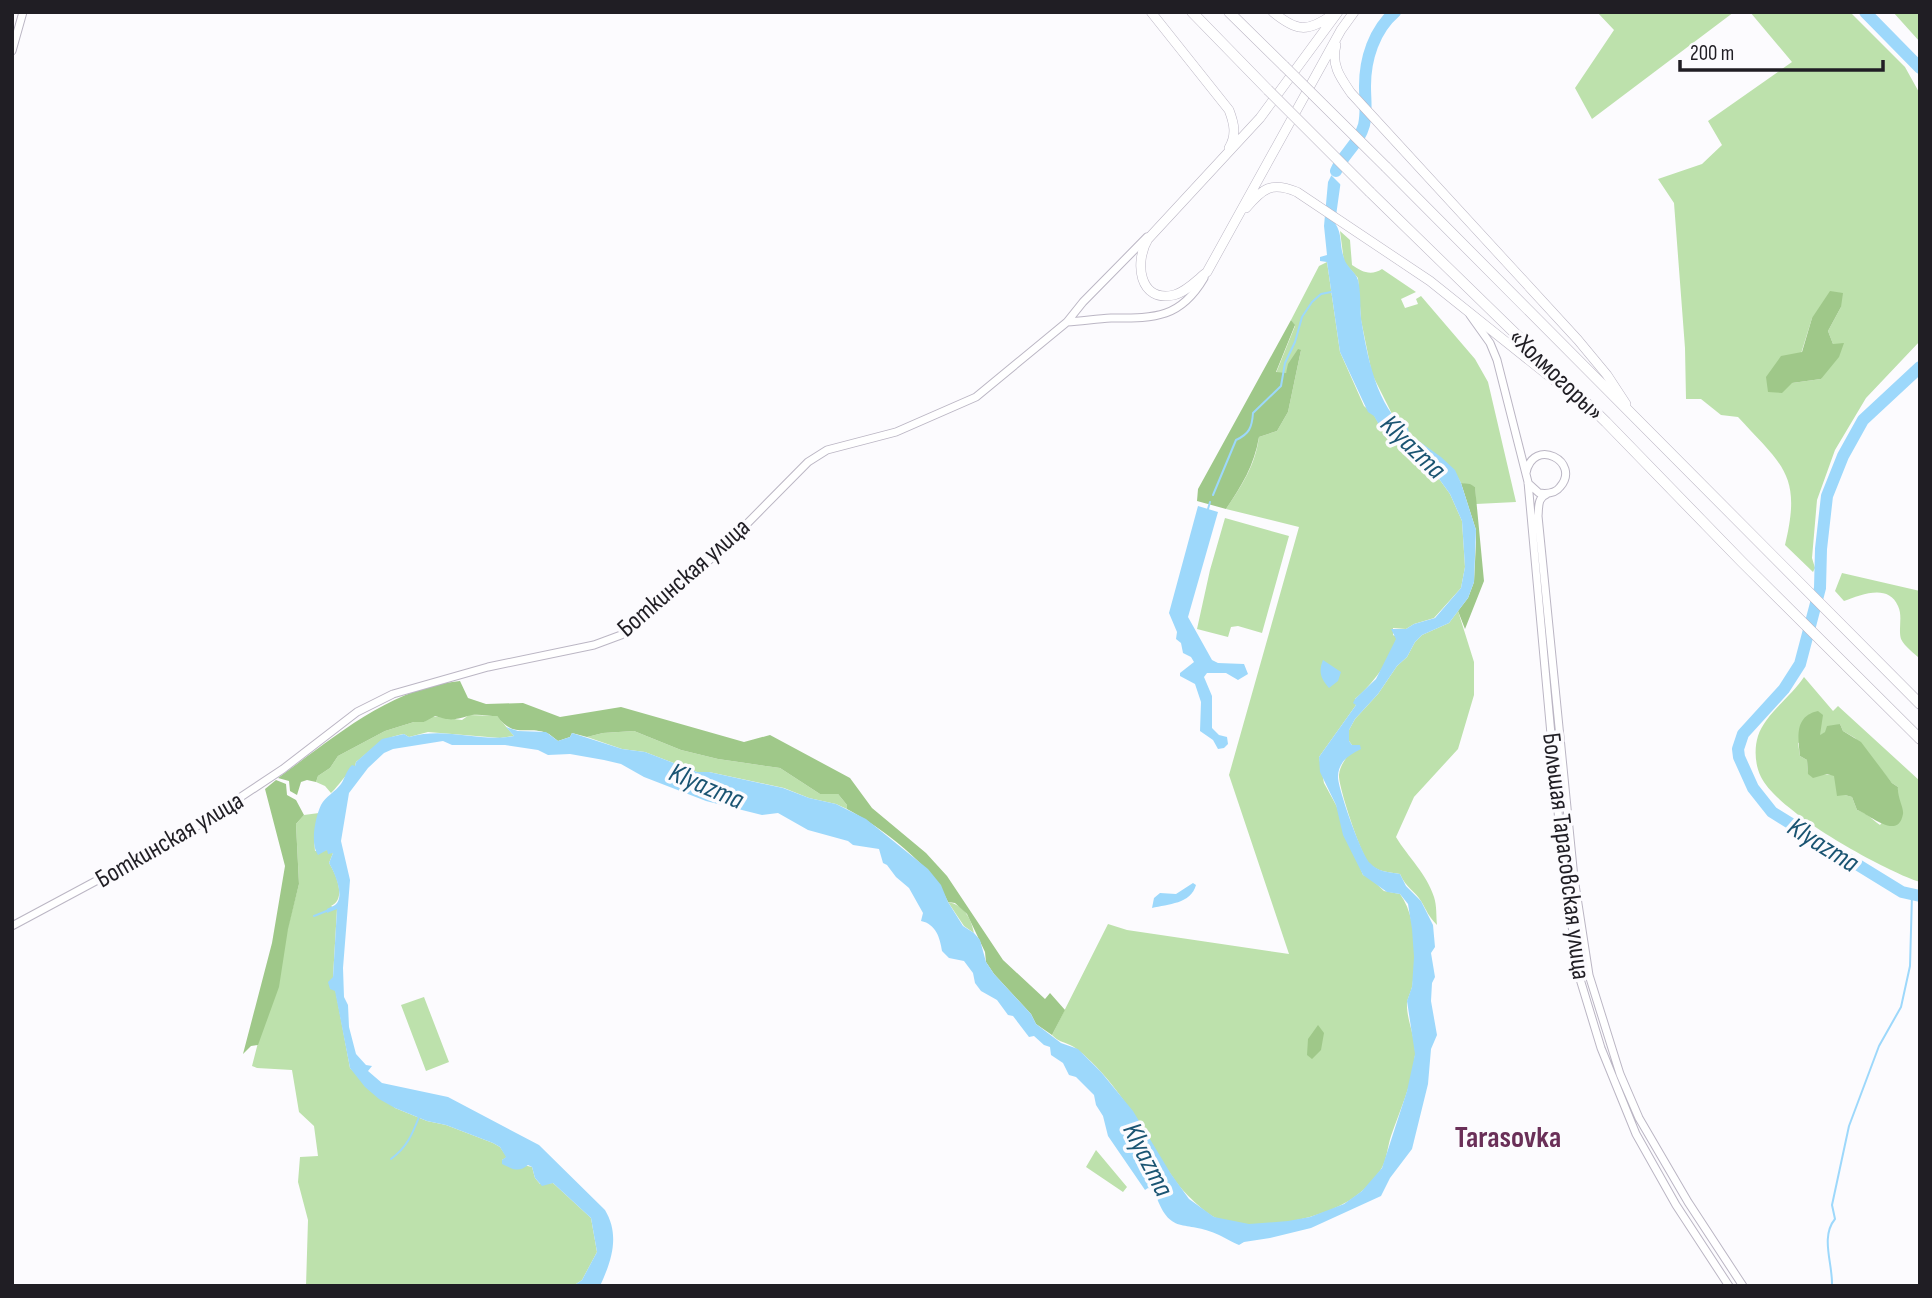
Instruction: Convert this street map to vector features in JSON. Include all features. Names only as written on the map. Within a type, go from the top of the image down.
[{"type":"highway","name":"«Холмогоры»","points":[[1192,12],[1370,192],[1606,422],[1920,739]]},
{"type":"highway","name":"«Холмогоры»","points":[[1229,12],[1387,167],[1920,704]]},
{"type":"main road","points":[[1151,12],[1229,110],[1234,123],[1234,133],[1232,144],[1220,161]]},
{"type":"main road","points":[[1273,12],[1293,26],[1308,28],[1337,12]]},
{"type":"main road","points":[[1337,12],[1278,97],[1157,227],[1144,246],[1139,261],[1140,275],[1151,290],[1171,296],[1188,288],[1207,272],[1341,30],[1354,12]]},
{"type":"main road","points":[[1341,30],[1334,60],[1339,77],[1401,149],[1578,340],[1607,375],[1634,418]]},
{"type":"main road","points":[[1231,226],[1264,190],[1279,186],[1297,192],[1430,281],[1606,422]]},
{"type":"street","points":[[12,51],[23,12]]},
{"type":"street","name":"Боткинская улица","points":[[12,926],[191,830],[283,769],[357,712],[393,694],[488,667],[603,643],[621,635],[720,551],[808,462],[827,450],[896,432],[976,397],[1067,322],[1083,302],[1157,227]]},
{"type":"street","points":[[1067,322],[1159,316],[1183,306],[1196,292],[1207,272]]},
{"type":"street","name":"Большая Тарасовская улица","points":[[1467,312],[1489,343],[1497,360],[1527,479],[1563,866],[1580,979],[1601,1048],[1636,1134],[1676,1205],[1729,1286]]},
{"type":"street","points":[[1548,454],[1560,461],[1565,471],[1564,480],[1558,490],[1547,494],[1535,491],[1527,479],[1528,465],[1536,457],[1548,454]]},
{"type":"street","name":"Большая Тарасовская улица","points":[[1547,494],[1539,503],[1539,525],[1572,865],[1588,975],[1620,1074],[1639,1118],[1688,1202],[1743,1286]]},
{"type":"green space","points":[[1597,12],[1734,12],[1592,119],[1575,88],[1614,30]]},
{"type":"green space","points":[[1750,12],[1850,12],[1905,67],[1920,94],[1920,341],[1866,398],[1835,450],[1817,500],[1813,572],[1785,545],[1791,502],[1785,473],[1777,461],[1738,417],[1721,415],[1701,399],[1686,399],[1685,348],[1674,203],[1658,179],[1702,164],[1722,145],[1708,121],[1792,62]],"holes":[[[1841,307],[1828,331],[1833,344],[1821,379],[1792,383],[1812,318]]]},
{"type":"green space","points":[[1893,12],[1920,12],[1920,42]]},
{"type":"green space","points":[[1340,231],[1350,240],[1352,265],[1367,272],[1382,269],[1416,292],[1401,299],[1405,308],[1418,304],[1416,299],[1421,296],[1475,359],[1488,382],[1516,502],[1476,504],[1475,487],[1461,483],[1444,462],[1393,416],[1372,374],[1361,320],[1358,278],[1344,262]]},
{"type":"green space","points":[[1327,262],[1340,352],[1364,406],[1374,415],[1382,430],[1412,456],[1422,461],[1450,494],[1462,521],[1465,567],[1461,588],[1434,618],[1406,629],[1393,628],[1393,635],[1397,637],[1385,663],[1355,699],[1356,705],[1319,757],[1324,783],[1336,805],[1363,875],[1384,891],[1400,894],[1406,903],[1413,926],[1415,964],[1407,1009],[1414,1042],[1414,1065],[1384,1163],[1365,1189],[1331,1210],[1292,1221],[1251,1224],[1216,1218],[1192,1199],[1170,1173],[1123,1100],[1102,1073],[1078,1050],[1052,1035],[1108,924],[1127,930],[1289,954],[1229,775],[1299,527],[1226,509],[1251,466],[1259,437],[1277,431],[1288,412],[1301,350],[1286,373],[1276,373],[1295,326],[1291,320],[1319,266]]},
{"type":"green space","points":[[1830,291],[1843,293],[1841,307],[1828,331],[1833,344],[1844,343],[1839,357],[1821,379],[1792,383],[1782,393],[1768,392],[1766,377],[1781,356],[1802,352],[1812,318]]},
{"type":"green space","points":[[1291,320],[1295,325],[1276,372],[1286,373],[1288,364],[1298,349],[1301,350],[1288,412],[1277,431],[1259,437],[1247,475],[1226,509],[1197,501],[1198,489]]},
{"type":"green space","points":[[1461,483],[1475,487],[1484,581],[1465,629],[1458,611],[1468,598],[1474,582],[1476,530]]},
{"type":"green space","points":[[1225,518],[1289,536],[1262,633],[1238,626],[1231,627],[1228,637],[1197,629]]},
{"type":"green space","points":[[1842,573],[1920,591],[1920,659],[1901,639],[1899,610],[1894,599],[1888,595],[1874,593],[1844,601],[1835,591]]},
{"type":"green space","points":[[1458,611],[1474,662],[1474,695],[1458,749],[1414,797],[1396,837],[1431,889],[1436,904],[1437,925],[1400,874],[1379,870],[1365,857],[1342,792],[1339,775],[1351,749],[1349,730],[1355,719],[1407,657],[1415,642],[1422,635],[1449,623]]},
{"type":"green space","points":[[1804,677],[1833,711],[1838,706],[1920,781],[1920,882],[1858,853],[1833,838],[1788,806],[1771,791],[1761,777],[1757,767],[1756,746],[1761,728]],"holes":[[[1840,724],[1843,731],[1855,738],[1898,787],[1898,802],[1880,825],[1867,814],[1857,810],[1852,797],[1845,795],[1834,775],[1808,773],[1807,760],[1800,756],[1798,743],[1819,736]]]},
{"type":"green space","points":[[460,681],[468,698],[486,704],[523,703],[560,717],[621,707],[744,742],[770,735],[850,778],[872,808],[926,853],[947,876],[1003,960],[1045,999],[1050,993],[1065,1010],[1052,1035],[1036,1024],[1031,1014],[994,974],[986,962],[985,952],[967,914],[955,903],[948,902],[941,888],[918,861],[875,826],[847,809],[838,794],[820,794],[780,768],[718,759],[681,750],[634,731],[587,737],[572,733],[570,737],[558,741],[541,731],[510,728],[497,716],[474,715],[452,719],[435,716],[424,722],[414,722],[385,731],[338,756],[330,768],[318,776],[316,782],[301,782],[297,795],[290,791],[289,781],[278,778],[341,732],[386,704],[435,685]]},
{"type":"green space","points":[[1818,711],[1823,715],[1820,735],[1825,732],[1827,726],[1840,724],[1843,731],[1861,742],[1898,787],[1903,814],[1895,826],[1882,824],[1857,810],[1852,797],[1837,796],[1834,776],[1827,774],[1813,778],[1808,774],[1807,760],[1800,756],[1799,729],[1805,718]]},
{"type":"green space","points":[[469,715],[497,716],[514,736],[500,738],[428,732],[409,737],[404,734],[378,744],[356,762],[331,793],[316,782],[318,776],[330,768],[338,756],[385,731],[414,722],[424,722],[430,716],[462,720]]},
{"type":"green space","points":[[634,731],[681,750],[718,759],[780,768],[820,794],[838,794],[847,809],[784,788],[709,772],[697,772],[645,752],[622,749],[587,737]]},
{"type":"green space","points":[[276,780],[286,784],[287,795],[296,800],[304,815],[296,824],[299,884],[288,929],[279,987],[258,1045],[251,1046],[243,1054],[272,943],[285,866],[265,789]]},
{"type":"green space","points":[[319,813],[314,839],[315,851],[328,850],[333,853],[329,863],[339,886],[336,903],[331,906],[337,909],[333,977],[350,1068],[395,1108],[500,1147],[507,1157],[502,1160],[532,1167],[540,1184],[553,1183],[591,1218],[597,1252],[582,1280],[573,1286],[306,1286],[308,1220],[298,1182],[300,1157],[318,1156],[314,1126],[299,1112],[292,1070],[252,1066],[299,884],[296,824],[304,815]]},
{"type":"green space","points":[[948,902],[966,913],[974,933],[964,926]]},
{"type":"green space","points":[[424,997],[449,1062],[426,1071],[401,1005]]},
{"type":"green space","points":[[1318,1025],[1324,1033],[1321,1050],[1312,1059],[1307,1055],[1308,1039]]},
{"type":"green space","points":[[1096,1150],[1127,1187],[1123,1192],[1086,1167]]},
{"type":"water","points":[[1339,160],[1341,180],[1335,223],[1345,261],[1358,280],[1363,331],[1375,379],[1388,409],[1408,428],[1409,434],[1455,470],[1476,530],[1474,582],[1468,598],[1449,623],[1422,635],[1415,642],[1407,657],[1355,719],[1349,730],[1349,741],[1352,745],[1360,745],[1361,749],[1345,760],[1338,772],[1346,808],[1366,858],[1377,868],[1400,874],[1406,886],[1421,901],[1433,925],[1435,947],[1431,953],[1435,977],[1431,1001],[1437,1035],[1431,1049],[1428,1084],[1412,1149],[1390,1178],[1381,1196],[1311,1228],[1239,1245],[1207,1230],[1172,1221],[1160,1205],[1154,1190],[1145,1190],[1108,1136],[1094,1095],[1076,1077],[1069,1075],[1063,1063],[1051,1055],[1050,1047],[1034,1036],[1029,1037],[997,1000],[981,991],[964,961],[949,958],[942,951],[936,932],[921,921],[923,913],[909,888],[883,863],[879,849],[853,845],[848,841],[808,830],[778,813],[762,815],[706,801],[644,777],[621,764],[604,760],[570,754],[548,755],[538,750],[505,745],[452,745],[443,741],[393,749],[384,753],[368,768],[349,793],[341,841],[350,880],[343,968],[344,997],[348,1005],[349,1027],[356,1054],[366,1065],[372,1066],[368,1071],[382,1083],[448,1097],[539,1145],[605,1210],[610,1219],[613,1248],[600,1286],[573,1286],[582,1280],[597,1252],[591,1218],[553,1183],[542,1186],[535,1178],[532,1167],[528,1165],[515,1169],[502,1164],[506,1157],[500,1147],[395,1108],[365,1087],[350,1068],[335,991],[330,989],[328,982],[333,977],[337,909],[327,913],[327,909],[337,903],[339,888],[329,863],[333,853],[328,854],[327,850],[318,855],[314,844],[314,831],[323,802],[341,784],[352,765],[355,766],[356,762],[382,739],[404,734],[409,737],[437,733],[488,738],[514,736],[506,727],[518,731],[546,732],[558,741],[570,737],[572,733],[622,749],[645,752],[697,772],[709,772],[783,788],[836,804],[866,819],[928,869],[941,885],[963,926],[980,940],[986,962],[994,974],[1031,1014],[1036,1024],[1061,1043],[1078,1049],[1101,1072],[1133,1111],[1189,1199],[1214,1217],[1249,1224],[1310,1217],[1344,1204],[1362,1191],[1382,1168],[1407,1091],[1415,1054],[1407,1001],[1412,987],[1412,929],[1408,904],[1400,894],[1387,892],[1363,875],[1343,835],[1336,805],[1320,772],[1319,757],[1356,705],[1353,703],[1355,699],[1376,679],[1396,639],[1391,629],[1406,629],[1435,618],[1461,588],[1465,567],[1462,521],[1450,494],[1422,461],[1412,456],[1382,430],[1374,416],[1368,412],[1340,352],[1327,262],[1320,261],[1320,257],[1327,255],[1324,226],[1328,182]]},
{"type":"water","points":[[1198,506],[1218,512],[1188,617],[1212,660],[1218,663],[1244,664],[1248,674],[1238,680],[1226,673],[1207,673],[1204,677],[1212,696],[1212,728],[1219,735],[1227,737],[1228,744],[1218,749],[1213,740],[1200,731],[1201,702],[1195,684],[1180,676],[1180,673],[1194,662],[1183,653],[1169,613]]},
{"type":"water","points":[[1323,660],[1341,672],[1338,681],[1329,688],[1321,675]]},
{"type":"water","points":[[1193,883],[1196,885],[1193,891],[1184,900],[1152,908],[1154,898],[1160,893],[1176,894]]},
{"type":"pier","points":[[1336,158],[1350,170],[1344,188],[1329,173]]},
{"type":"waterway","name":"Klyazma","points":[[1336,171],[1362,132],[1369,55],[1381,27],[1395,12]]},
{"type":"waterway","name":"Klyazma","points":[[1865,12],[1920,68]]},
{"type":"waterway","points":[[1213,495],[1236,440],[1249,430],[1253,413],[1281,386],[1285,363],[1295,342],[1302,317],[1321,294],[1331,292]]},
{"type":"waterway","name":"Klyazma","points":[[1920,367],[1863,420],[1843,456],[1827,496],[1820,588],[1800,664],[1784,689],[1743,734],[1738,749],[1753,788],[1772,812],[1902,892],[1920,896]]},
{"type":"waterway","points":[[1208,509],[1210,502]]},
{"type":"waterway","points":[[1832,1286],[1828,1242],[1828,1234],[1835,1219],[1832,1205],[1849,1126],[1879,1046],[1901,1007],[1910,966],[1912,895]]},
{"type":"waterway","points":[[314,916],[329,910]]},
{"type":"waterway","points":[[391,1159],[408,1140],[419,1117]]},
{"type":"district","name":"Tarasovka","points":[[1508,1137]]}]
